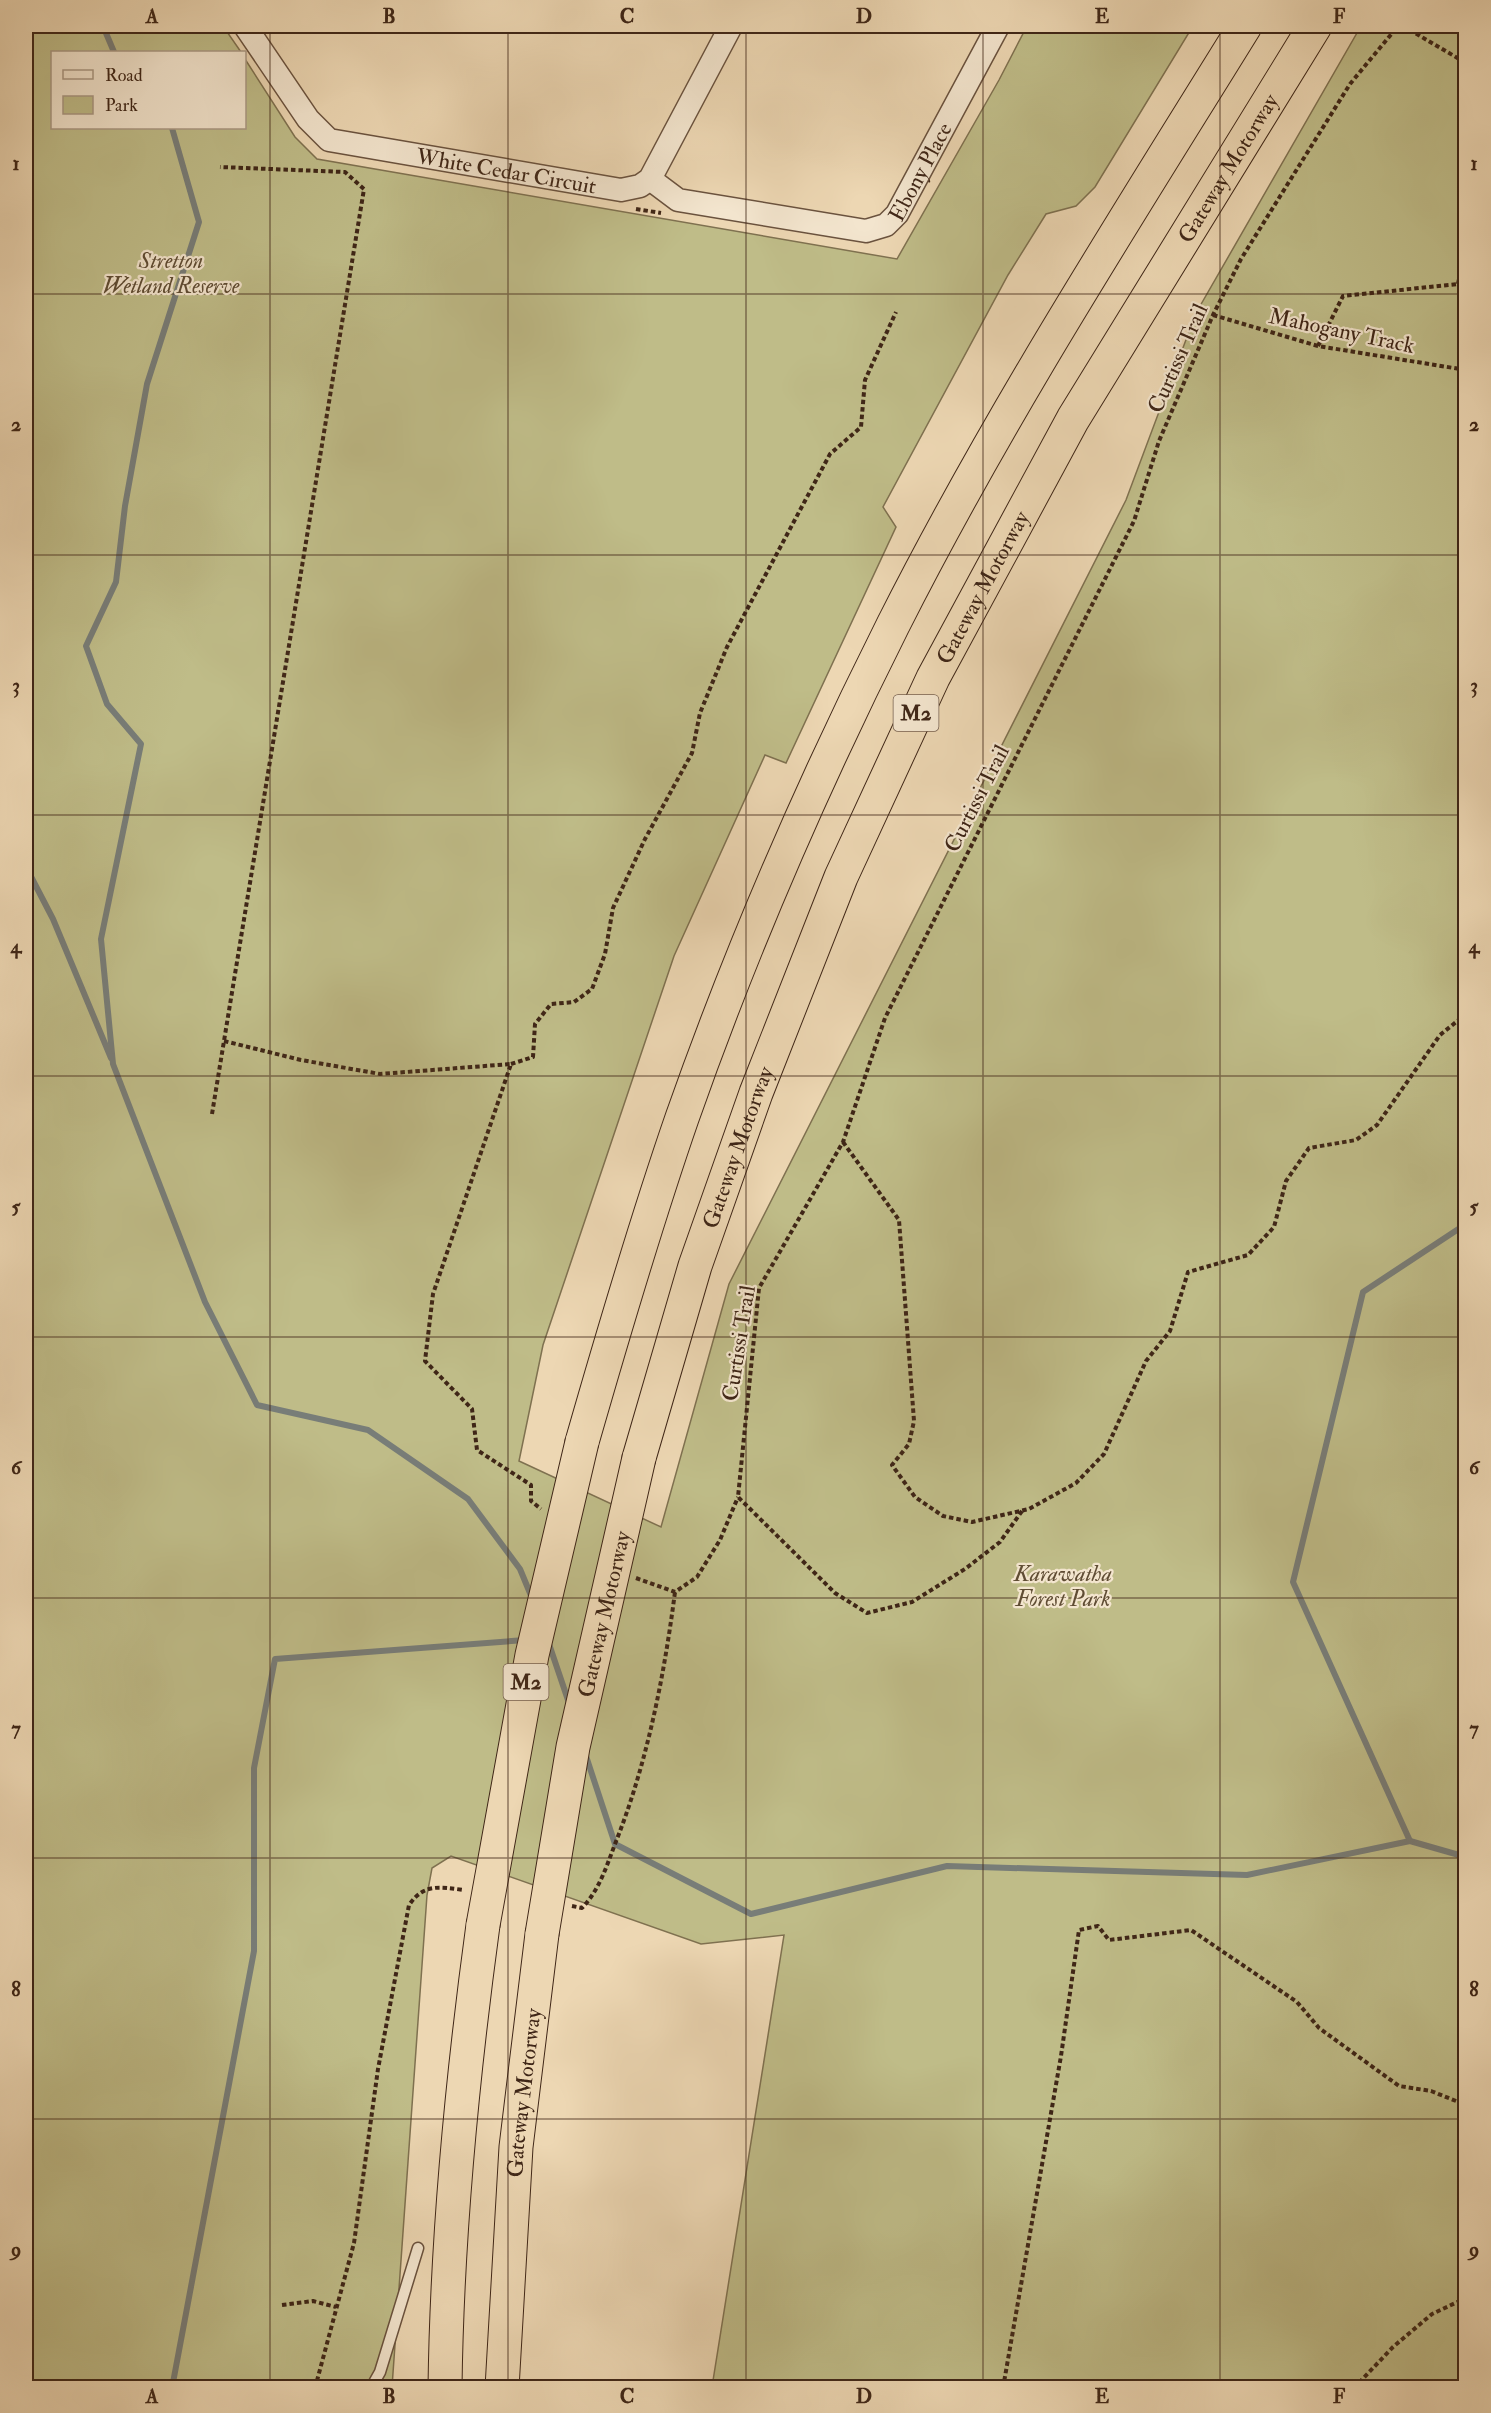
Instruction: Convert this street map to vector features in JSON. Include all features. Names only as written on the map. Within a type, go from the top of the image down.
[{"type":"highway","name":"M2","points":[[445,2388],[446,2310],[455,2166],[483,1925],[530,1666],[582,1442],[613,1332],[683,1116],[809,800],[892,627],[1000,425],[1075,299],[1245,26]]},
{"type":"highway","name":"Gateway Motorway","points":[[502,2388],[516,2147],[542,1934],[573,1748],[639,1458],[695,1266],[756,1093],[841,877],[933,678],[1073,419],[1315,26]]},
{"type":"street","name":"White Cedar Circuit","points":[[245,26],[308,119],[329,140],[621,190],[640,186],[650,179]]},
{"type":"street","points":[[650,179],[732,26]]},
{"type":"street","name":"Ebony Place","points":[[650,179],[678,200],[866,231],[886,225],[897,214],[998,26]]},
{"type":"lane","points":[[371,2388],[383,2362],[418,2248]]},
{"type":"path","name":"Curtissi Trail","points":[[632,1577],[675,1592],[697,1577],[720,1540],[738,1497],[759,1288],[843,1142],[885,1018],[1134,521],[1159,441],[1213,315],[1241,259],[1350,84],[1398,26]]},
{"type":"path","points":[[1403,26],[1466,63]]},
{"type":"path","points":[[212,1114],[364,189],[345,172],[220,167]]},
{"type":"path","points":[[625,207],[672,215]]},
{"type":"path","points":[[1458,284],[1466,243]]},
{"type":"path","points":[[1318,346],[1343,296],[1458,284],[1466,279]]},
{"type":"path","points":[[224,1041],[302,1060],[380,1074],[511,1064],[533,1057],[535,1024],[551,1004],[574,1002],[592,989],[605,954],[613,908],[645,839],[692,753],[700,713],[727,647],[830,454],[861,427],[865,380],[896,312]]},
{"type":"path","name":"Mahogany Track","points":[[1213,315],[1318,346],[1466,370]]},
{"type":"path","points":[[843,1142],[899,1220],[914,1421],[909,1444],[892,1465],[915,1497],[943,1516],[972,1522],[1022,1511],[1076,1483],[1104,1454],[1146,1361],[1170,1332],[1188,1272],[1248,1256],[1274,1227],[1286,1181],[1310,1148],[1356,1140],[1377,1125],[1440,1035],[1466,1014]]},
{"type":"path","points":[[511,1064],[433,1294],[425,1361],[472,1409],[477,1450],[531,1485],[531,1501],[549,1515]]},
{"type":"path","points":[[738,1497],[835,1593],[867,1613],[912,1602],[965,1569],[1000,1542],[1022,1511]]},
{"type":"path","points":[[1003,2388],[1061,2056],[1079,1930],[1098,1926],[1109,1940],[1191,1930],[1297,2002],[1320,2028],[1399,2086],[1431,2091],[1466,2105]]},
{"type":"path","points":[[315,2388],[354,2243],[378,2069],[403,1927]]},
{"type":"path","points":[[1354,2388],[1393,2347],[1432,2314],[1466,2298]]},
{"type":"path","points":[[282,2305],[313,2301],[336,2307]]},
{"type":"green space","points":[[26,26],[223,26],[240,51],[51,51],[51,129],[246,129],[246,61],[295,137],[317,159],[897,259],[999,80],[1027,26],[1193,26],[1095,187],[1076,206],[1046,214],[1008,275],[883,507],[896,527],[786,763],[765,755],[674,956],[543,1345],[519,1461],[661,1527],[729,1284],[1126,500],[1196,313],[1361,26],[1465,26],[1465,2387],[712,2387],[784,1935],[701,1944],[451,1856],[432,1868],[427,1895],[392,2387],[26,2387],[26,240],[28,223],[26,211]]},
{"type":"waterway","points":[[103,26],[114,51]]},
{"type":"waterway","points":[[172,129],[199,222],[147,384],[125,506],[116,582],[86,646],[107,704],[141,744],[101,939],[113,1064],[205,1302],[257,1405],[368,1430],[468,1499],[520,1569],[532,1598]]},
{"type":"waterway","points":[[26,867],[53,919],[111,1058]]},
{"type":"waterway","points":[[1410,1841],[1293,1582],[1363,1292],[1466,1224]]},
{"type":"waterway","points":[[172,2388],[254,1951],[254,1768],[275,1659],[525,1640]]},
{"type":"waterway","points":[[548,1641],[570,1706]]},
{"type":"waterway","points":[[585,1753],[615,1844],[751,1914],[947,1866],[1247,1875],[1410,1841],[1466,1857]]},
{"type":"park label","name":"Stretton Wetland Reserve","points":[[171,272]]},
{"type":"park label","name":"Karawatha Forest Park","points":[[1063,1586]]}]
